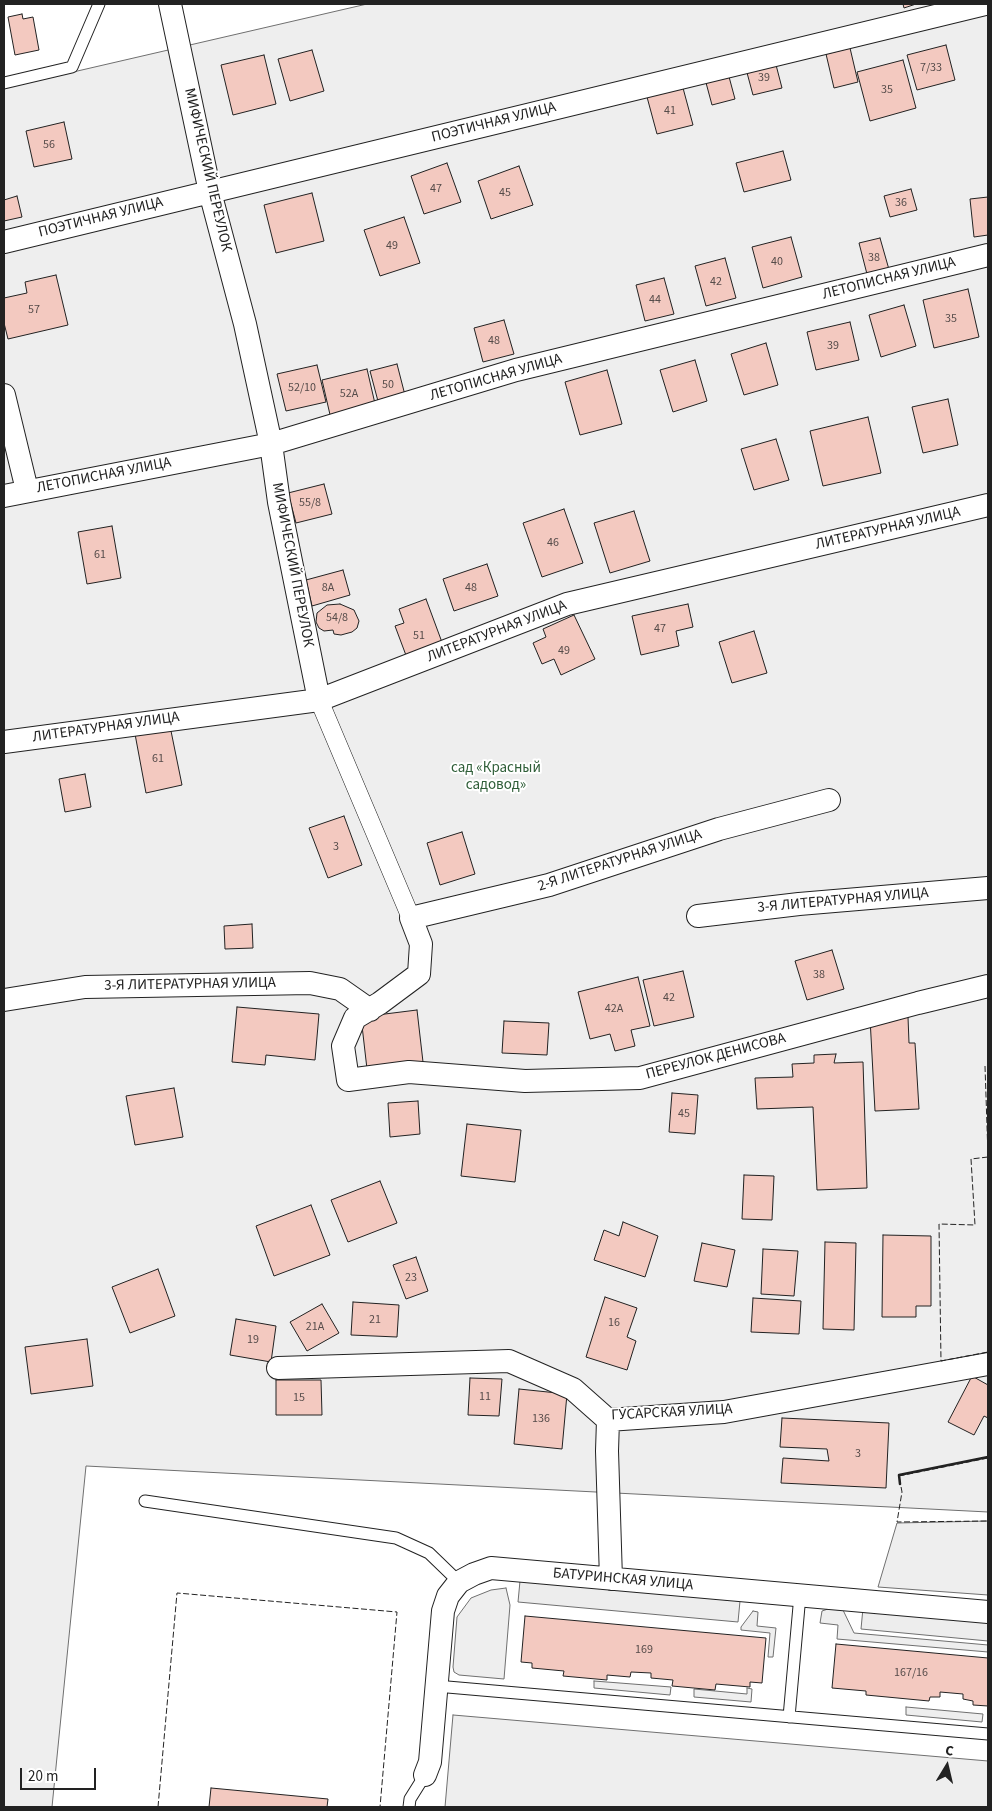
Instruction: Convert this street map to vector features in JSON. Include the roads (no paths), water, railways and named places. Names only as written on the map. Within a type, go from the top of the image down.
[{"type":"street","name":"МИФИЧЕСКИЙ ПЕРЕУЛОК","points":[[170,4],[210,192],[244,324],[270,444],[284,529],[319,700],[421,944],[420,974],[370,1010],[355,1018],[344,1046],[348,1080]]},
{"type":"street","name":"ПОЭТИЧНАЯ УЛИЦА","points":[[4,242],[984,4]]},
{"type":"street","points":[[984,4],[988,18]]},
{"type":"street","name":"ЛЕТОПИСНАЯ УЛИЦА","points":[[4,496],[270,444],[516,370],[988,255]]},
{"type":"street","points":[[4,395],[27,490]]},
{"type":"street","name":"ЛИТЕРАТУРНАЯ УЛИЦА","points":[[4,742],[319,700],[567,604],[988,505]]},
{"type":"street","name":"2-Я ЛИТЕРАТУРНАЯ УЛИЦА","points":[[411,918],[549,885],[719,829],[829,800]]},
{"type":"street","name":"3-Я ЛИТЕРАТУРНАЯ УЛИЦА","points":[[698,916],[799,904],[988,888]]},
{"type":"street","name":"3-Я ЛИТЕРАТУРНАЯ УЛИЦА","points":[[4,1000],[84,987],[310,983],[340,989],[370,1010]]},
{"type":"street","name":"ПЕРЕУЛОК ДЕНИСОВА","points":[[348,1080],[409,1072],[524,1081],[640,1078],[908,1005],[988,986]]},
{"type":"street","name":"ГУСАРСКАЯ УЛИЦА","points":[[278,1368],[509,1360],[573,1389],[608,1420],[724,1412],[988,1364]]},
{"type":"street","points":[[608,1420],[607,1451],[611,1579]]},
{"type":"street","name":"БАТУРИНСКАЯ УЛИЦА","points":[[459,1582],[491,1568],[988,1612]]},
{"type":"street","points":[[425,1775],[430,1762],[443,1611],[448,1596],[459,1582]]},
{"type":"lane","points":[[4,82],[72,67],[99,4]]},
{"type":"lane","points":[[145,1502],[396,1538],[429,1553],[459,1582]]},
{"type":"lane","points":[[789,1717],[800,1596]]},
{"type":"lane","points":[[436,1686],[988,1734]]},
{"type":"lane","points":[[409,1807],[410,1800],[425,1775]]},
{"type":"park label","name":"сад «Красный садовод»","points":[[496,778]]}]
